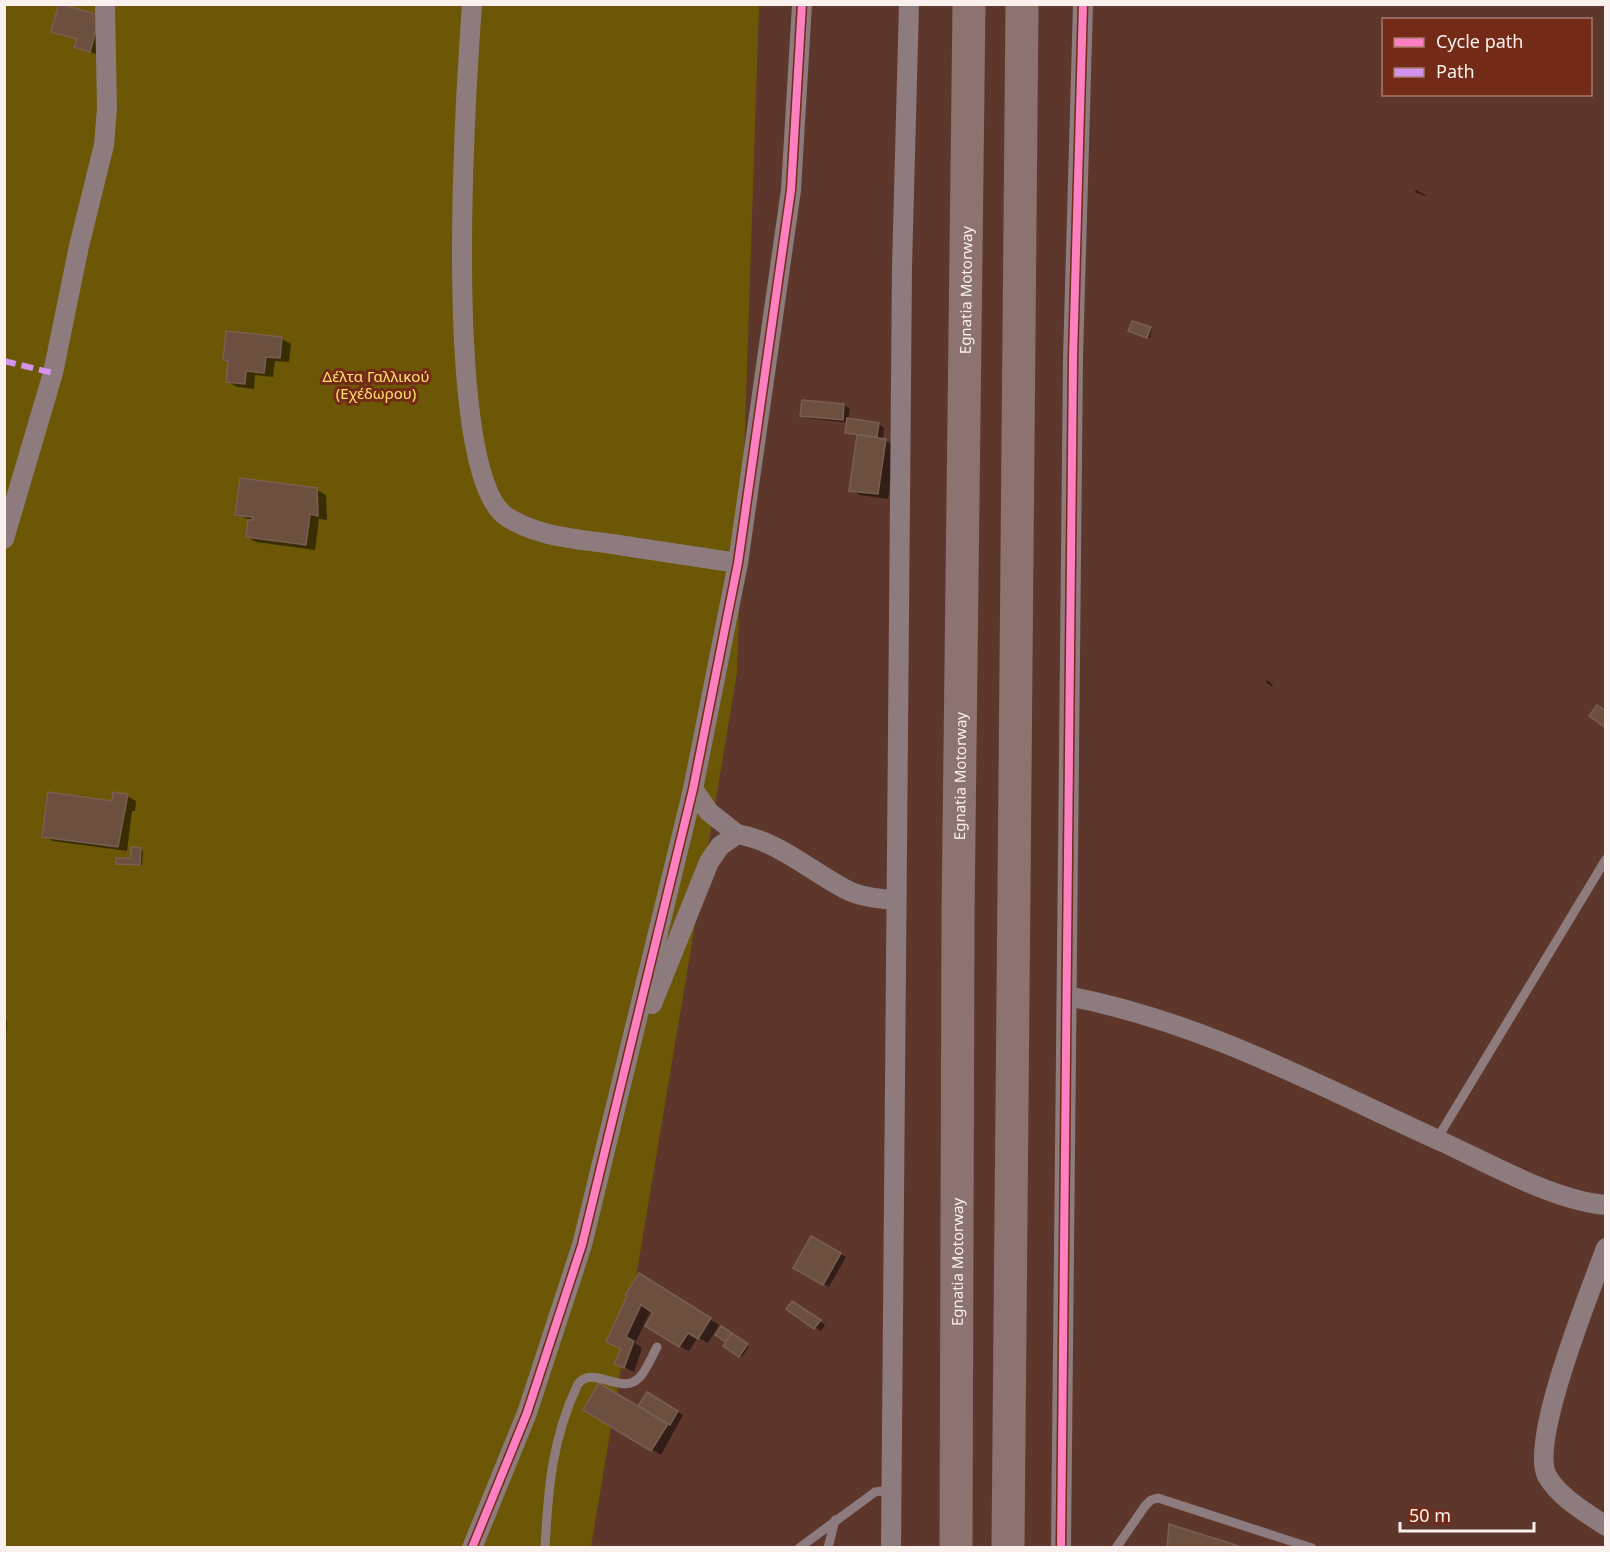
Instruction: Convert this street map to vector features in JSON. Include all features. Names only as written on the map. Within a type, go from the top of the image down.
[{"type":"highway","name":"Egnatia Motorway","points":[[956,1548],[958,926],[969,4]]},
{"type":"highway","points":[[1008,1548],[1022,4]]},
{"type":"street","points":[[4,539],[53,373],[79,246],[104,145],[108,108],[105,4]]},
{"type":"street","points":[[472,4],[464,188],[466,394],[482,478],[492,501],[506,517],[554,535],[738,563]]},
{"type":"street","points":[[472,1548],[526,1413],[582,1245],[693,789],[738,563],[791,190],[802,4]]},
{"type":"street","points":[[891,1548],[902,267],[909,4]]},
{"type":"street","points":[[1061,1548],[1073,358],[1083,4]]},
{"type":"street","points":[[693,789],[709,812],[737,834],[756,838],[778,848],[846,890],[869,898],[895,900]]},
{"type":"street","points":[[624,1076],[709,862],[720,846],[737,834]]},
{"type":"street","points":[[1067,996],[1109,1004],[1216,1038],[1500,1169],[1564,1195],[1605,1205]]},
{"type":"street","points":[[1605,1248],[1568,1353],[1544,1440],[1543,1455],[1546,1474],[1560,1494],[1605,1526]]},
{"type":"lane","points":[[1437,1139],[1605,859]]},
{"type":"lane","points":[[545,1548],[549,1478],[554,1451],[578,1384],[582,1378],[590,1376],[621,1383],[635,1381],[640,1377],[657,1347]]},
{"type":"lane","points":[[799,1548],[875,1492],[890,1490]]},
{"type":"lane","points":[[1116,1548],[1145,1506],[1151,1500],[1158,1498],[1312,1548]]},
{"type":"lane","points":[[828,1548],[835,1520]]},
{"type":"green space","name":"Δέλτα Γαλλικού (Εχέδωρου)","points":[[5,5],[759,5],[737,673],[591,1547],[5,1548]]},
{"type":"building","points":[[59,4],[100,15],[90,52],[74,47],[77,39],[51,32]]},
{"type":"building","points":[[1132,321],[1151,327],[1147,338],[1128,331]]},
{"type":"building","points":[[226,331],[282,337],[280,358],[266,357],[264,373],[246,371],[245,384],[226,382],[228,361],[223,360]]},
{"type":"building","points":[[802,400],[844,404],[843,420],[800,416]]},
{"type":"building","points":[[847,418],[879,423],[877,437],[845,433]]},
{"type":"building","points":[[857,435],[886,439],[878,494],[849,491]]},
{"type":"building","points":[[240,478],[317,488],[318,516],[310,514],[306,545],[246,537],[248,520],[252,520],[253,517],[235,515]]},
{"type":"building","points":[[1597,705],[1606,711],[1606,728],[1589,716]]},
{"type":"building","points":[[48,792],[112,801],[113,792],[128,794],[118,847],[42,837]]},
{"type":"building","points":[[131,847],[141,848],[140,865],[116,864],[116,858],[131,858]]},
{"type":"building","points":[[811,1236],[841,1253],[823,1285],[793,1268]]},
{"type":"building","points":[[639,1273],[711,1318],[698,1339],[688,1333],[679,1347],[645,1326],[653,1313],[641,1305],[626,1337],[634,1341],[624,1368],[614,1364],[621,1349],[606,1342],[627,1296],[625,1295]]},
{"type":"building","points":[[792,1301],[821,1320],[814,1329],[786,1309]]},
{"type":"building","points":[[721,1326],[732,1333],[726,1342],[715,1335]]},
{"type":"building","points":[[732,1333],[748,1344],[739,1357],[723,1346]]},
{"type":"building","points":[[599,1383],[668,1424],[651,1451],[583,1410]]},
{"type":"building","points":[[647,1392],[678,1411],[670,1425],[638,1406]]},
{"type":"building","points":[[1169,1524],[1245,1548],[1167,1548]]},
{"type":"marked path","points":[[4,361],[53,373]]},
{"type":"cycle path","points":[[472,1548],[527,1413],[582,1245],[693,789],[738,563],[791,190],[802,4]]},
{"type":"cycle path","points":[[1061,1548],[1073,358],[1083,4]]}]
